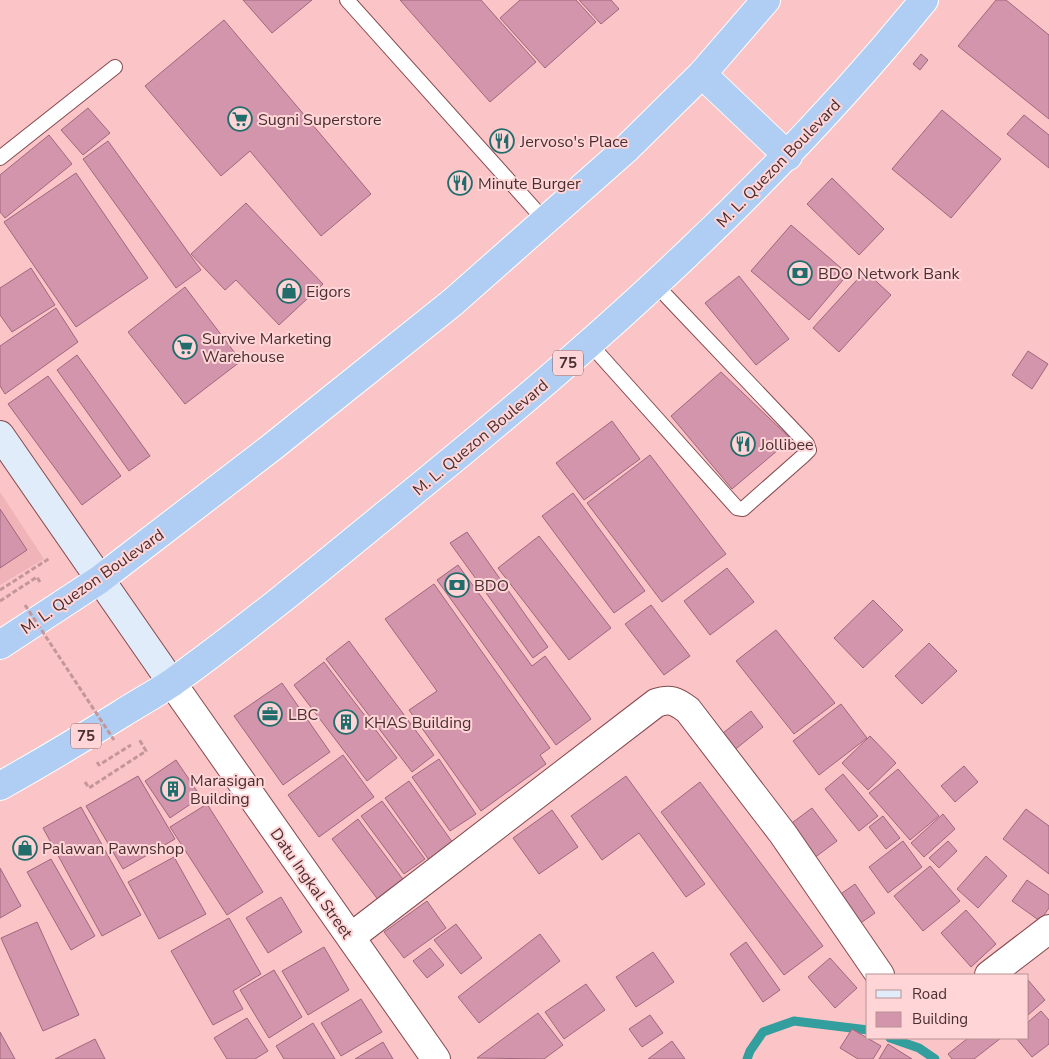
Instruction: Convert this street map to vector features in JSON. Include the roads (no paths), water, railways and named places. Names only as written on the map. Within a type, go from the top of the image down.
[{"type":"highway","name":"M. L. Quezon Boulevard","points":[[0,645],[99,580],[272,447],[453,302],[546,222],[626,149],[702,74],[766,0]]},
{"type":"highway","name":"M. L. Quezon Boulevard","points":[[0,786],[172,683],[350,544],[534,394],[709,235],[788,156],[881,53],[924,0]]},
{"type":"highway","points":[[702,74],[788,156]]},
{"type":"main road","points":[[0,435],[172,683]]},
{"type":"street","name":"Datu Ingkal Street","points":[[172,683],[436,1059]]},
{"type":"street","points":[[351,937],[656,703],[667,699],[676,701],[694,718],[783,834],[879,974]]},
{"type":"street","points":[[990,974],[1049,929]]},
{"type":"lane","points":[[347,0],[546,222]]},
{"type":"lane","points":[[0,158],[115,67]]},
{"type":"lane","points":[[590,344],[737,508],[743,509],[803,456],[809,450],[807,444],[654,284]]},
{"type":"waterway","points":[[747,1059],[763,1032],[794,1021],[866,1030]]},
{"type":"waterway","points":[[893,1039],[919,1048],[935,1059]]},
{"type":"place","name":"Sugni Superstore","points":[[240,119]]},
{"type":"place","name":"Jervoso's Place","points":[[502,141]]},
{"type":"place","name":"Minute Burger","points":[[460,183]]},
{"type":"place","name":"BDO Network Bank","points":[[800,273]]},
{"type":"place","name":"Eigors","points":[[289,291]]},
{"type":"place","name":"Survive Marketing Warehouse","points":[[185,347]]},
{"type":"place","name":"Jollibee","points":[[743,444]]},
{"type":"place","name":"BDO","points":[[457,585]]},
{"type":"place","name":"LBC","points":[[270,714]]},
{"type":"place","name":"KHAS Building","points":[[346,722]]},
{"type":"place","name":"Marasigan Building","points":[[173,789]]},
{"type":"place","name":"Palawan Pawnshop","points":[[25,848]]}]
